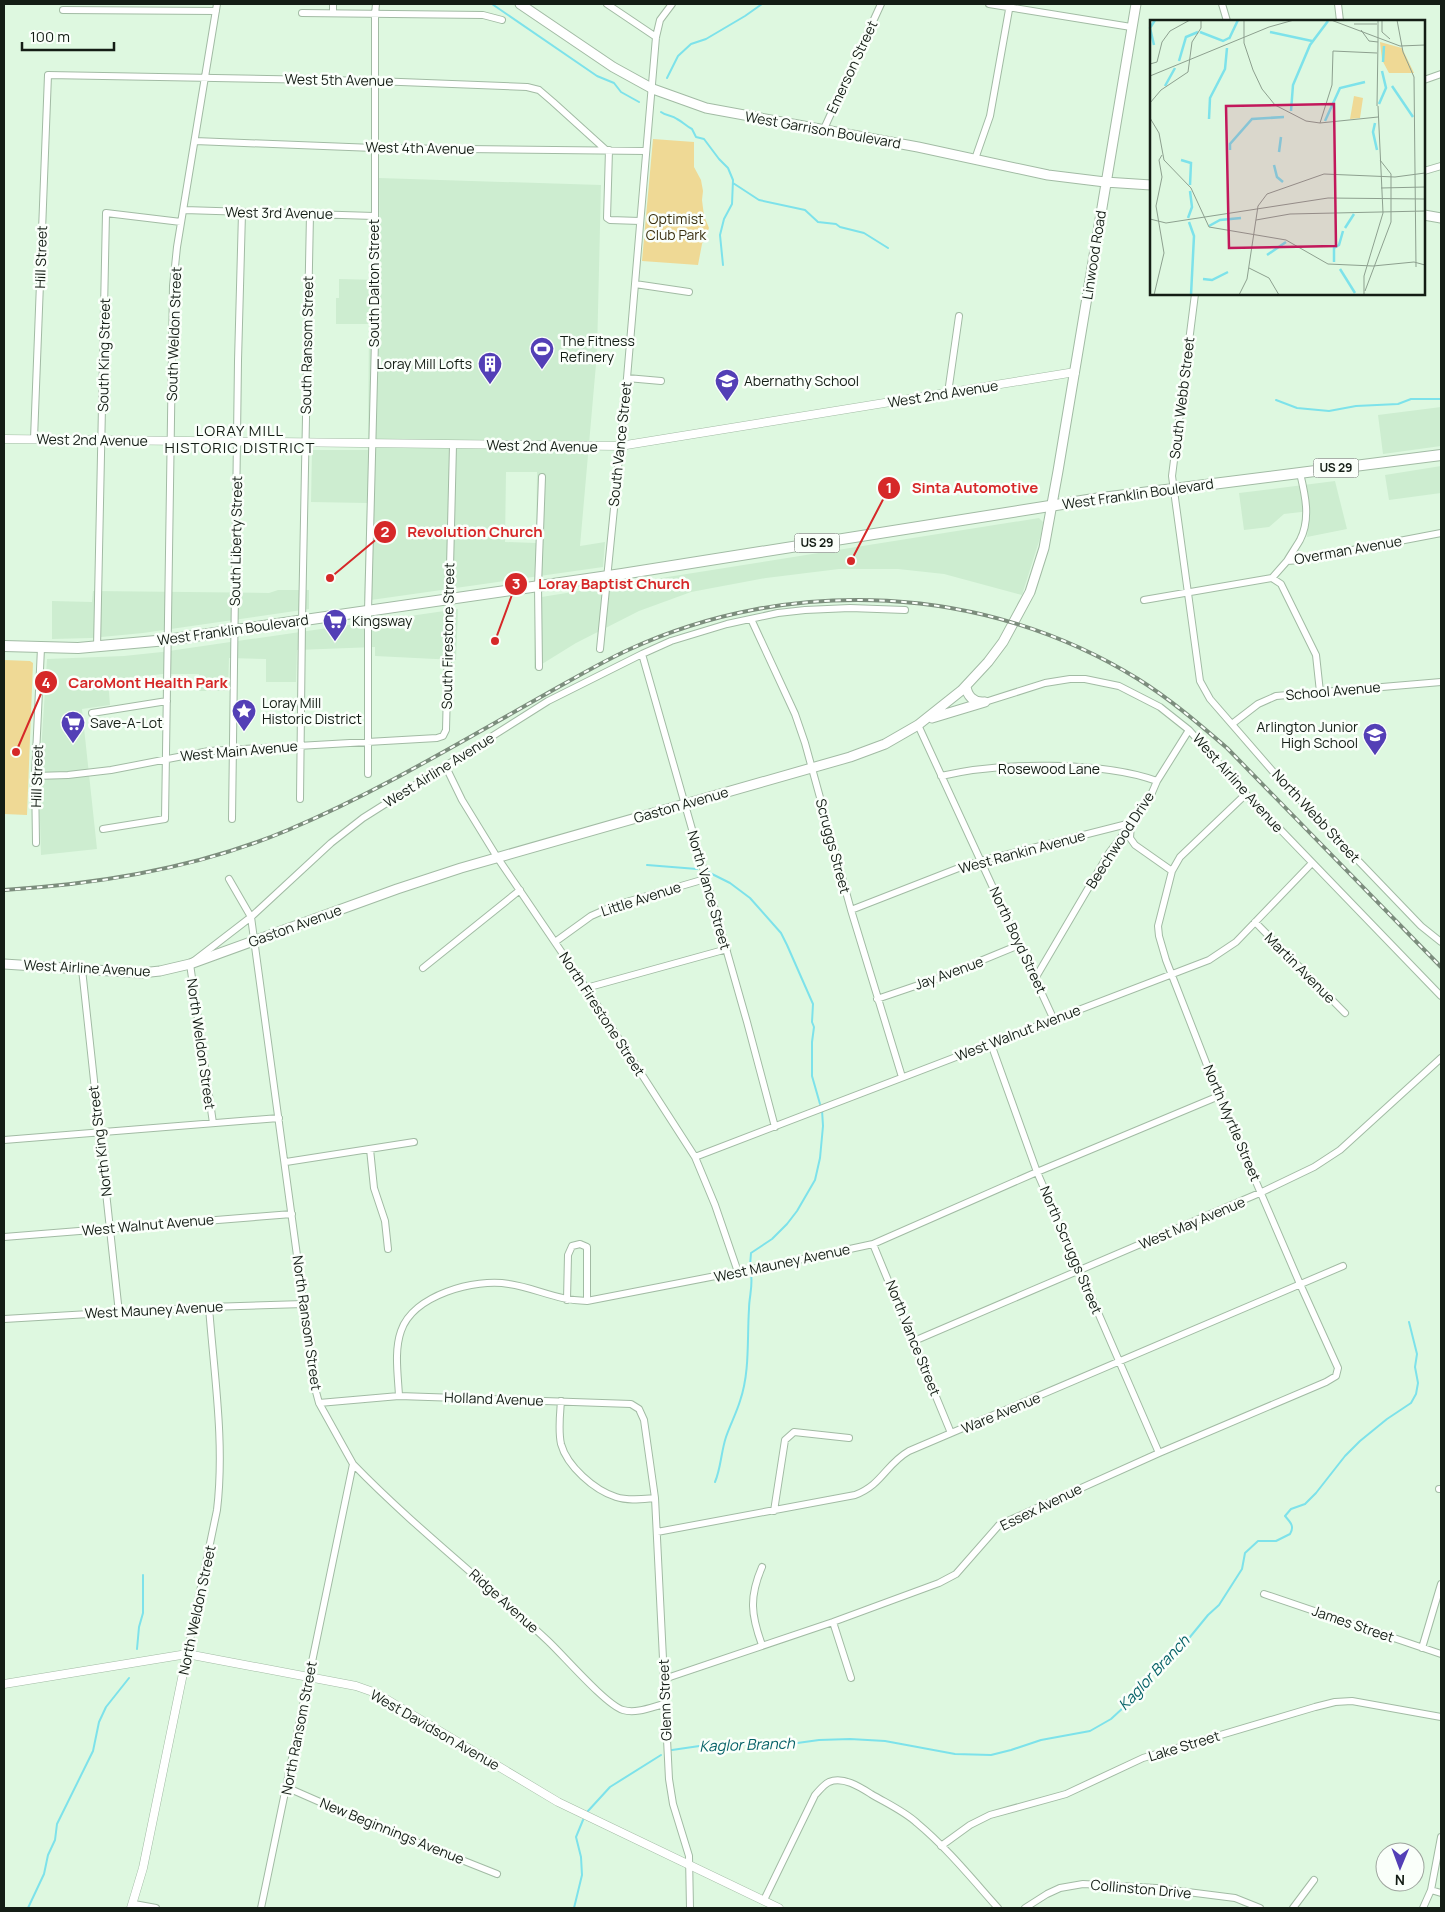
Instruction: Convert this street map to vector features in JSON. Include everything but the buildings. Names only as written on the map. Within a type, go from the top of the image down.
[{"type":"main road","name":"West Garrison Boulevard","points":[[520,4],[613,66],[652,89],[706,108],[975,159],[1048,175],[1150,185]]},
{"type":"main road","name":"Linwood Road","points":[[1052,506],[1136,4]]},
{"type":"main road","points":[[1425,215],[1441,218]]},
{"type":"main road","name":"West Franklin Boulevard","points":[[4,646],[97,648],[167,640],[608,576],[1052,506],[1441,455]]},
{"type":"main road","name":"Gaston Avenue","points":[[190,964],[396,890],[497,857],[812,769],[885,744],[921,723],[954,698],[988,662],[1003,642],[1030,592],[1042,558],[1052,506]]},
{"type":"main road","points":[[966,686],[972,698],[978,702],[984,702]]},
{"type":"main road","points":[[954,698],[965,706],[973,706]]},
{"type":"main road","points":[[921,723],[984,702]]},
{"type":"main road","name":"West Airline Avenue","points":[[4,964],[141,973],[190,964]]},
{"type":"street","points":[[333,4],[333,13]]},
{"type":"street","name":"South Dalton Street","points":[[368,774],[368,611],[375,324],[374,148],[376,4]]},
{"type":"street","points":[[607,4],[656,37]]},
{"type":"street","name":"South Vance Street","points":[[600,649],[627,378],[656,37],[660,20],[672,4]]},
{"type":"street","name":"Emerson Street","points":[[823,131],[881,4]]},
{"type":"street","points":[[988,4],[1010,6],[1131,27]]},
{"type":"street","points":[[1222,4],[1228,20]]},
{"type":"street","points":[[1338,4],[1340,20]]},
{"type":"street","points":[[975,159],[990,116],[1010,6]]},
{"type":"street","points":[[63,10],[217,7]]},
{"type":"street","name":"South Weldon Street","points":[[167,758],[173,286],[181,222],[217,7]]},
{"type":"street","points":[[302,13],[483,16],[502,20]]},
{"type":"street","points":[[1425,80],[1441,74]]},
{"type":"street","name":"West 5th Avenue","points":[[48,76],[204,77],[527,87],[539,90],[607,150]]},
{"type":"street","name":"Hill Street","points":[[34,439],[48,76]]},
{"type":"street","name":"West 4th Avenue","points":[[195,141],[374,148],[646,151]]},
{"type":"street","points":[[607,150],[608,219],[640,221]]},
{"type":"street","points":[[1425,171],[1441,166]]},
{"type":"street","name":"West 3rd Avenue","points":[[184,210],[374,216]]},
{"type":"street","name":"South King Street","points":[[97,648],[106,213],[181,222]]},
{"type":"street","name":"South Liberty Street","points":[[232,819],[238,361],[242,213]]},
{"type":"street","name":"South Ransom Street","points":[[301,746],[310,214]]},
{"type":"street","points":[[635,284],[689,292]]},
{"type":"street","name":"South Webb Street","points":[[1188,592],[1172,476],[1194,295]]},
{"type":"street","points":[[948,393],[959,316]]},
{"type":"street","name":"West 2nd Avenue","points":[[4,439],[620,446],[1075,372]]},
{"type":"street","points":[[627,378],[661,381]]},
{"type":"street","name":"South Firestone Street","points":[[443,736],[446,730],[453,445]]},
{"type":"street","points":[[1287,561],[1300,539],[1306,517],[1304,488],[1300,473]]},
{"type":"street","points":[[539,667],[538,586],[542,477]]},
{"type":"street","name":"Overman Avenue","points":[[1272,578],[1287,561],[1441,533]]},
{"type":"street","points":[[1144,600],[1272,578],[1281,584],[1316,654],[1320,692]]},
{"type":"street","name":"North Webb Street","points":[[1188,592],[1200,681],[1210,699],[1276,774],[1391,895],[1430,935],[1441,942]]},
{"type":"street","name":"West Airline Avenue","points":[[190,964],[251,917],[331,843],[363,818],[548,701],[642,654],[671,641],[726,624],[751,619],[817,609],[905,610]]},
{"type":"street","name":"Scruggs Street","points":[[751,619],[795,714],[877,999],[902,1077]]},
{"type":"street","name":"Hill Street","points":[[36,843],[35,776],[42,648]]},
{"type":"street","name":"North Vance Street","points":[[642,654],[705,879],[727,950],[775,1127]]},
{"type":"street","name":"West Airline Avenue","points":[[984,702],[1045,683],[1085,679],[1119,686],[1177,718],[1246,794],[1441,996]]},
{"type":"street","name":"School Avenue","points":[[1232,724],[1258,704],[1276,696],[1441,682]]},
{"type":"street","points":[[92,713],[167,701]]},
{"type":"street","name":"North Boyd Street","points":[[921,723],[941,776],[982,861],[1019,945],[1036,977],[1054,1020]]},
{"type":"street","name":"Beechwood Drive","points":[[1036,977],[1109,853],[1151,796],[1157,781],[1189,730]]},
{"type":"street","name":"West Main Avenue","points":[[35,776],[87,773],[200,752],[437,738],[443,736]]},
{"type":"street","points":[[300,799],[301,746]]},
{"type":"street","points":[[103,829],[165,819],[167,758]]},
{"type":"street","name":"North Firestone Street","points":[[445,766],[462,800],[497,857],[586,988],[695,1157],[716,1205],[738,1272]]},
{"type":"street","name":"Rosewood Lane","points":[[941,776],[968,771],[1050,767],[1122,771],[1157,781]]},
{"type":"street","points":[[1131,823],[1130,838],[1135,845],[1172,871],[1180,857],[1246,794]]},
{"type":"street","name":"West Rankin Avenue","points":[[851,910],[969,864],[1131,823]]},
{"type":"street","name":"West Walnut Avenue","points":[[695,1157],[1202,964],[1236,942],[1312,863]]},
{"type":"street","name":"North Myrtle Street","points":[[1172,871],[1158,926],[1161,945],[1219,1096],[1338,1368]]},
{"type":"street","name":"North Ransom Street","points":[[229,879],[251,917],[286,1162],[314,1380],[319,1403],[353,1464],[288,1788],[261,1908]]},
{"type":"street","name":"Little Avenue","points":[[555,942],[591,916],[616,905],[705,879]]},
{"type":"street","points":[[423,968],[520,890]]},
{"type":"street","name":"Martin Avenue","points":[[1255,922],[1345,1013]]},
{"type":"street","name":"Jay Avenue","points":[[877,999],[955,972],[1019,945]]},
{"type":"street","points":[[586,988],[727,950]]},
{"type":"street","name":"North Weldon Street","points":[[190,964],[212,1123]]},
{"type":"street","name":"North King Street","points":[[82,969],[119,1313]]},
{"type":"street","name":"North Scruggs Street","points":[[991,1044],[1037,1172],[1159,1453]]},
{"type":"street","name":"West May Avenue","points":[[914,1341],[1314,1168],[1340,1150],[1441,1058]]},
{"type":"street","name":"West Mauney Avenue","points":[[399,1396],[398,1352],[400,1332],[409,1315],[434,1298],[471,1285],[490,1282],[520,1286],[567,1300],[587,1301],[873,1244],[1037,1172],[1219,1096]]},
{"type":"street","points":[[4,1140],[279,1118]]},
{"type":"street","points":[[286,1162],[414,1142]]},
{"type":"street","points":[[370,1149],[374,1188],[385,1221],[388,1248]]},
{"type":"street","name":"West Walnut Avenue","points":[[4,1237],[292,1214]]},
{"type":"street","points":[[567,1300],[568,1255],[572,1246],[580,1244],[587,1247],[587,1301]]},
{"type":"street","name":"North Vance Street","points":[[873,1244],[951,1433]]},
{"type":"street","name":"Ware Avenue","points":[[657,1532],[855,1496],[874,1485],[900,1456],[1343,1266]]},
{"type":"street","name":"West Mauney Avenue","points":[[4,1319],[209,1307],[304,1304]]},
{"type":"street","name":"North Weldon Street","points":[[133,1906],[217,1510],[221,1455],[209,1307]]},
{"type":"street","name":"Essex Avenue","points":[[664,1680],[833,1622],[939,1583],[956,1574],[999,1525],[1159,1453],[1326,1382],[1336,1376],[1338,1368]]},
{"type":"street","name":"Holland Avenue","points":[[319,1403],[399,1396],[631,1404],[639,1409],[644,1420],[655,1498]]},
{"type":"street","points":[[561,1401],[559,1426],[562,1445],[573,1465],[593,1484],[616,1497],[639,1500],[655,1498]]},
{"type":"street","points":[[774,1510],[785,1440],[794,1432],[849,1438]]},
{"type":"street","name":"Ridge Avenue","points":[[353,1464],[619,1708],[630,1711],[664,1704]]},
{"type":"street","name":"Glenn Street","points":[[655,1498],[664,1704],[670,1790],[689,1856],[690,1908]]},
{"type":"street","points":[[762,1567],[752,1597],[753,1617],[762,1645]]},
{"type":"street","points":[[1422,1648],[1441,1584]]},
{"type":"street","name":"James Street","points":[[1264,1594],[1441,1654]]},
{"type":"street","points":[[833,1622],[851,1678]]},
{"type":"street","name":"West Davidson Avenue","points":[[4,1684],[187,1654],[356,1686],[376,1694],[558,1802],[779,1908]]},
{"type":"street","name":"Lake Street","points":[[941,1846],[970,1825],[990,1815],[1066,1794],[1143,1758],[1329,1704],[1352,1702],[1441,1717]]},
{"type":"street","points":[[764,1900],[815,1795],[830,1782],[851,1783],[916,1822],[941,1846],[998,1908]]},
{"type":"street","name":"New Beginnings Avenue","points":[[288,1788],[497,1874]]},
{"type":"street","points":[[1423,1908],[1430,1890],[1441,1838]]},
{"type":"street","points":[[1293,1908],[1314,1880]]},
{"type":"street","name":"Collinston Drive","points":[[1025,1908],[1060,1888],[1083,1884],[1156,1888],[1235,1898],[1260,1908]]},
{"type":"street","points":[[1430,1890],[1441,1893]]},
{"type":"street","points":[[133,1906],[156,1908]]},
{"type":"shaded area","points":[[379,178],[601,185],[597,353],[580,546],[605,542],[603,567],[364,601],[367,503],[311,502],[312,450],[368,450],[369,324],[336,324],[336,298],[339,298],[339,279],[380,280]],"holes":[[[506,472],[537,472],[536,543],[505,542]]]},
{"type":"shaded area","points":[[1441,407],[1441,446],[1383,454],[1378,415]]},
{"type":"shaded area","points":[[1441,466],[1441,493],[1389,500],[1385,475]]},
{"type":"shaded area","points":[[1335,481],[1347,529],[1307,537],[1310,511],[1284,514],[1269,527],[1244,530],[1239,493]]},
{"type":"shaded area","points":[[1039,518],[1043,522],[1041,535],[1022,595],[944,574],[898,569],[839,569],[766,578],[691,592],[639,611],[576,643],[534,669],[535,598]]},
{"type":"shaded area","points":[[278,590],[309,590],[309,609],[143,633],[91,638],[52,639],[52,601],[92,602],[93,591],[269,593]]},
{"type":"shaded area","points":[[458,609],[456,660],[375,656],[375,647],[297,650],[296,682],[266,682],[266,659],[229,658],[228,691],[199,691],[199,674],[163,674],[108,680],[110,705],[82,709],[97,849],[41,855],[39,783],[47,659],[124,656],[162,652]]},
{"type":"green space","name":"Optimist Club Park","points":[[653,139],[694,142],[694,167],[701,180],[704,216],[709,228],[702,244],[698,265],[642,261]]},
{"type":"green space","points":[[4,660],[30,661],[33,663],[27,815],[4,814]]},
{"type":"waterway","points":[[492,4],[597,76],[614,83],[621,92],[639,102]]},
{"type":"waterway","points":[[667,78],[678,56],[691,44],[706,39],[762,4]]},
{"type":"waterway","points":[[661,112],[679,120],[692,129],[696,137],[704,139],[728,168],[733,180],[732,204],[724,219],[720,235],[723,265]]},
{"type":"waterway","points":[[733,183],[759,200],[805,210],[818,222],[836,224],[840,227],[864,233],[888,248]]},
{"type":"waterway","points":[[1276,400],[1297,408],[1329,411],[1356,406],[1398,404],[1411,399],[1441,399]]},
{"type":"waterway","points":[[647,865],[697,869]]},
{"type":"waterway","points":[[708,872],[730,883],[750,898],[781,933],[787,945],[813,1004],[812,1076],[820,1104]]},
{"type":"waterway","points":[[750,1266],[751,1253],[772,1239],[787,1224],[815,1180],[820,1158],[823,1126],[822,1110]]},
{"type":"waterway","points":[[715,1482],[726,1437],[740,1401],[745,1379],[748,1355],[751,1274]]},
{"type":"waterway","name":"Kaglor Branch","points":[[672,1750],[713,1744],[783,1745],[819,1740],[850,1739],[885,1741],[955,1754],[991,1755],[1041,1740],[1090,1731],[1111,1719],[1137,1695],[1144,1682],[1190,1637],[1219,1605],[1242,1569],[1245,1553],[1258,1541],[1276,1541],[1290,1534],[1292,1526],[1285,1516],[1291,1509],[1305,1504],[1360,1441],[1387,1419],[1411,1403],[1416,1394],[1418,1383],[1415,1367],[1417,1354],[1409,1322]]},
{"type":"waterway","points":[[137,1649],[139,1627],[143,1613],[143,1575]]},
{"type":"waterway","points":[[28,1908],[44,1874],[48,1855],[55,1840],[57,1824],[93,1751],[99,1722],[106,1707],[129,1678]]},
{"type":"waterway","name":"Kaglor Branch","points":[[588,1811],[610,1787],[661,1755]]},
{"type":"waterway","name":"Kaglor Branch","points":[[574,1908],[582,1875],[581,1857],[576,1837],[583,1820]]},
{"type":"railway","points":[[4,890],[77,883],[149,872],[219,855],[288,830],[387,783],[618,655],[690,626],[755,610],[821,601],[887,601],[952,608],[1017,624],[1079,647],[1138,679],[1184,712],[1227,748],[1441,967]]},
{"type":"place","name":"The Fitness Refinery","points":[[542,370]]},
{"type":"place","name":"Loray Mill Lofts","points":[[490,385]]},
{"type":"place","name":"Abernathy School","points":[[727,402]]},
{"type":"place","name":"Sinta Automotive","points":[[851,561]]},
{"type":"place","name":"Revolution Church","points":[[330,578]]},
{"type":"place","name":"Loray Baptist Church","points":[[495,641]]},
{"type":"place","name":"Kingsway","points":[[335,642]]},
{"type":"place","name":"Loray Mill Historic District","points":[[244,732]]},
{"type":"place","name":"Save-A-Lot","points":[[73,744]]},
{"type":"place","name":"CaroMont Health Park","points":[[16,752]]},
{"type":"place","name":"Arlington Junior High School","points":[[1375,756]]},
{"type":"district","name":"LORAY MILL HISTORIC DISTRICT","points":[[240,440]]}]
